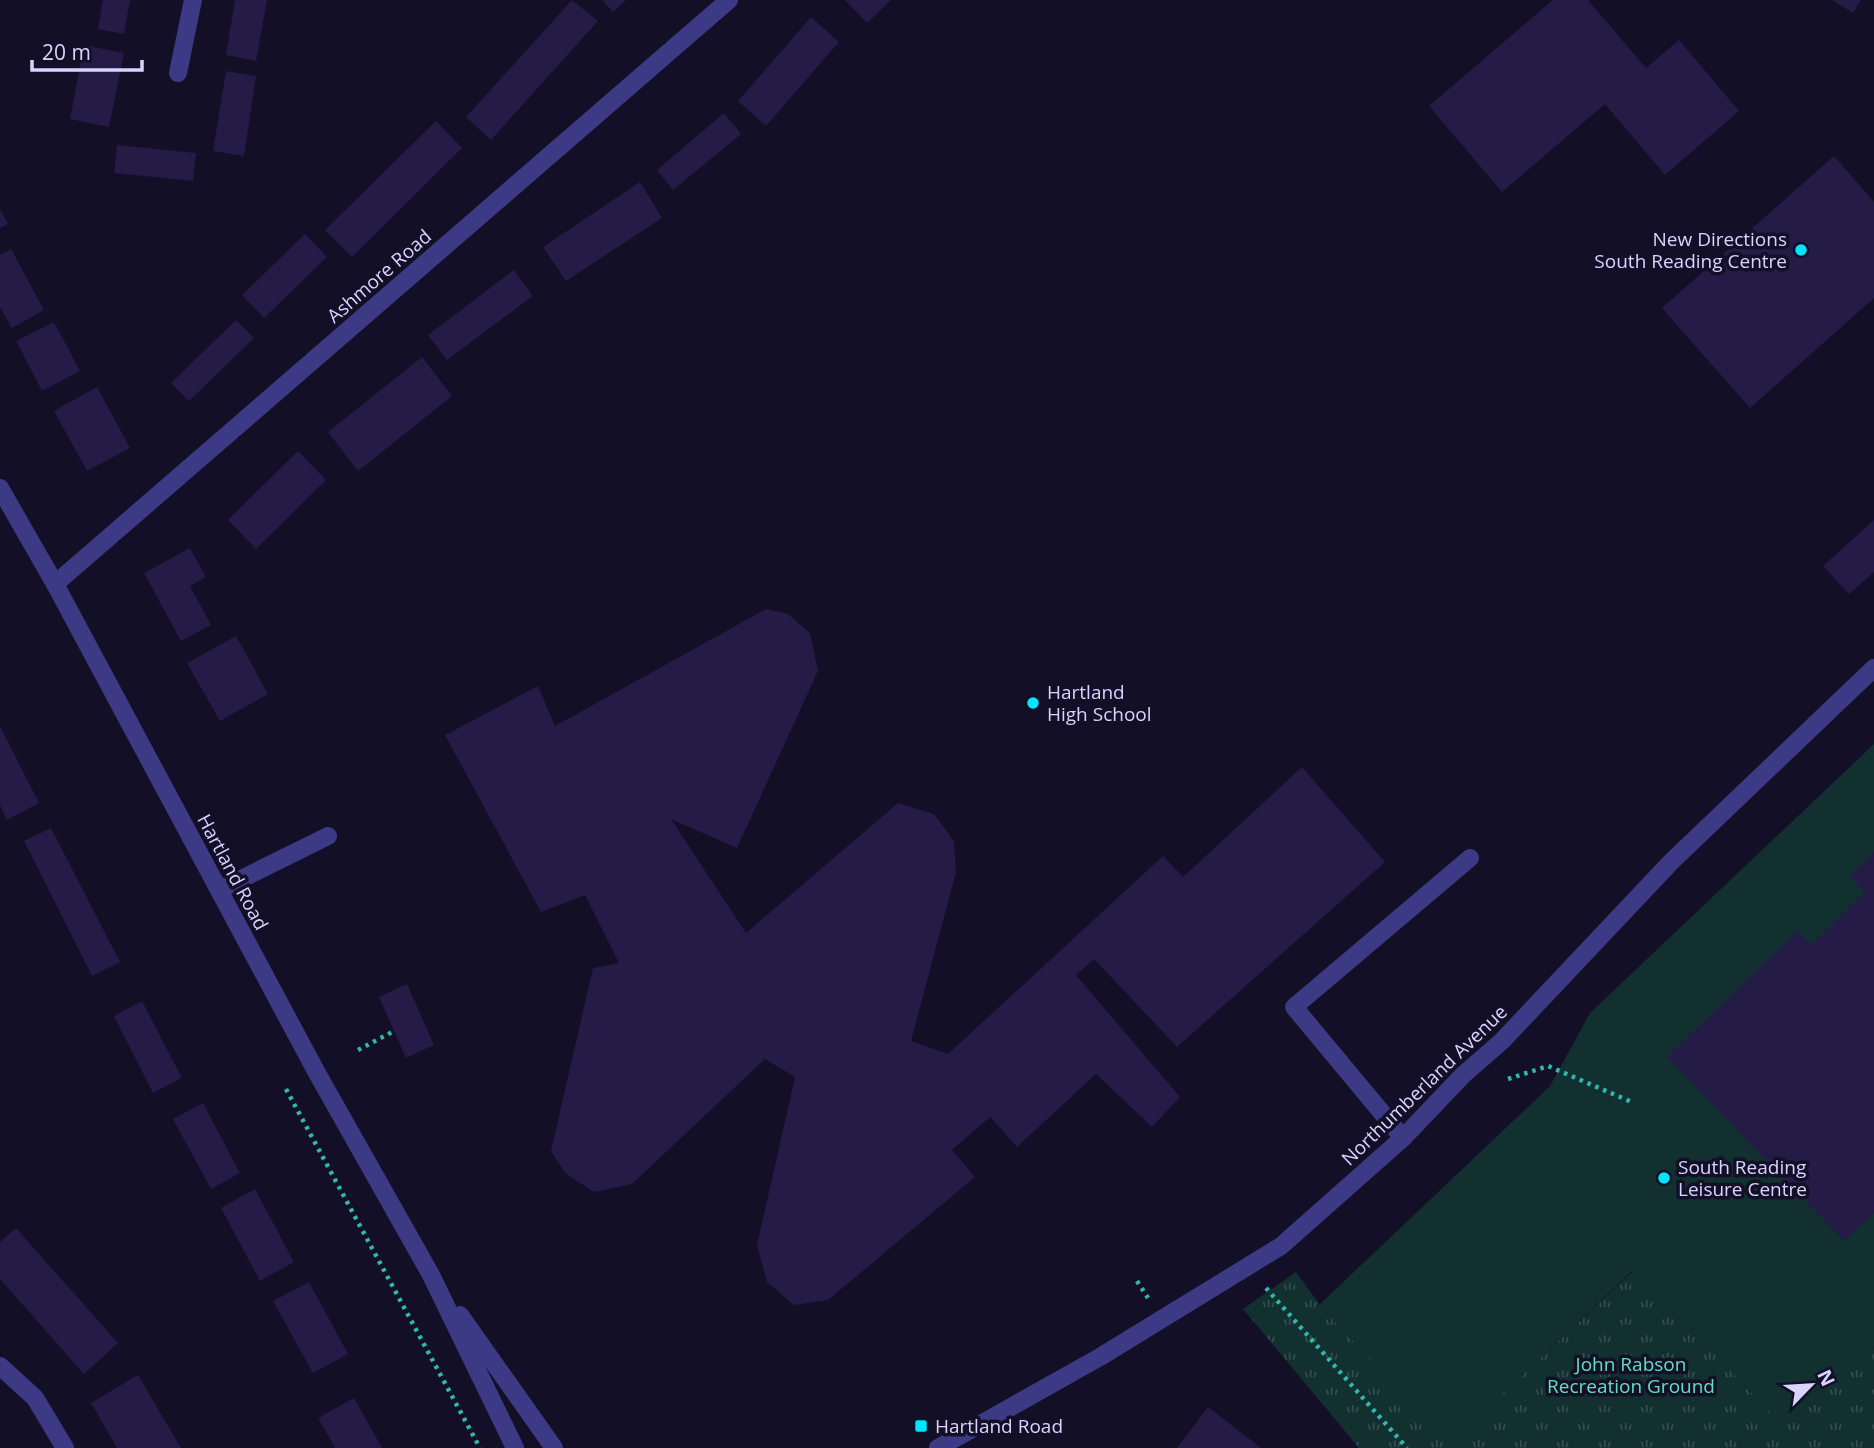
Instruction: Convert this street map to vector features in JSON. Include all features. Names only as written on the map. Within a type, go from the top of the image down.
[{"type":"street","points":[[178,73],[192,0]]},
{"type":"street","name":"Ashmore Road","points":[[55,584],[729,0]]},
{"type":"street","name":"Hartland Road","points":[[0,488],[55,584],[317,1073],[431,1275],[514,1448]]},
{"type":"street","name":"Northumberland Avenue","points":[[938,1448],[1100,1357],[1281,1246],[1403,1138],[1463,1074],[1502,1041],[1671,862],[1874,668]]},
{"type":"street","points":[[219,890],[328,836]]},
{"type":"street","points":[[1403,1138],[1294,1007],[1470,858]]},
{"type":"street","name":"Hartland Road","points":[[431,1275],[554,1448]]},
{"type":"street","points":[[0,1366],[35,1398],[65,1448]]},
{"type":"path","points":[[358,1050],[394,1031]]},
{"type":"path","points":[[1508,1079],[1548,1066],[1634,1103]]},
{"type":"path","points":[[286,1089],[480,1448]]},
{"type":"path","points":[[1137,1281],[1149,1299]]},
{"type":"path","points":[[1266,1288],[1407,1448]]},
{"type":"green space","name":"South Reading Leisure Centre","points":[[1874,744],[1874,1347],[1778,1420],[1633,1270],[1450,1444],[1319,1305],[1550,1086],[1590,1013]]},
{"type":"green space","name":"John Rabson Recreation Ground","points":[[1634,1270],[1778,1420],[1874,1347],[1874,1448],[1359,1448],[1243,1309],[1296,1272],[1320,1305],[1450,1443]]},
{"type":"building","points":[[103,0],[130,0],[124,34],[98,29]]},
{"type":"building","points":[[235,0],[267,0],[256,61],[226,55]]},
{"type":"building","points":[[572,0],[598,21],[491,140],[466,117]]},
{"type":"building","points":[[602,0],[626,0],[613,12]]},
{"type":"building","points":[[845,0],[891,0],[867,23]]},
{"type":"building","points":[[1553,0],[1588,0],[1646,68],[1679,40],[1739,111],[1665,175],[1605,104],[1502,192],[1429,106]]},
{"type":"building","points":[[1832,0],[1861,0],[1853,13]]},
{"type":"building","points":[[811,17],[839,42],[766,126],[738,101]]},
{"type":"building","points":[[84,45],[124,53],[109,127],[70,119]]},
{"type":"building","points":[[226,71],[256,76],[244,156],[213,151]]},
{"type":"building","points":[[724,113],[741,134],[673,190],[657,170]]},
{"type":"building","points":[[436,121],[462,148],[352,257],[325,230]]},
{"type":"building","points":[[117,145],[196,153],[193,181],[114,173]]},
{"type":"building","name":"New Directions South Reading Centre","points":[[1834,156],[1874,202],[1874,298],[1750,408],[1662,308]]},
{"type":"building","points":[[640,182],[662,218],[566,281],[543,247]]},
{"type":"building","points":[[0,209],[8,224],[0,228]]},
{"type":"building","points":[[305,234],[327,257],[264,318],[242,295]]},
{"type":"building","points":[[11,249],[44,310],[12,328],[0,307],[0,255]]},
{"type":"building","points":[[514,270],[533,296],[447,360],[428,335]]},
{"type":"building","points":[[236,320],[254,338],[189,401],[171,383]]},
{"type":"building","points":[[54,322],[80,371],[42,391],[16,341]]},
{"type":"building","points":[[422,357],[452,396],[358,471],[328,432]]},
{"type":"building","points":[[97,387],[130,448],[87,471],[54,411]]},
{"type":"building","points":[[298,451],[326,480],[256,549],[228,520]]},
{"type":"building","points":[[1874,520],[1874,572],[1849,594],[1823,566]]},
{"type":"building","points":[[190,548],[206,577],[190,586],[211,625],[181,641],[144,573]]},
{"type":"building","points":[[766,609],[788,614],[810,633],[818,671],[737,848],[671,819],[746,933],[898,803],[934,814],[954,841],[956,872],[911,1041],[948,1054],[1163,856],[1183,877],[1302,767],[1385,862],[1177,1047],[1094,959],[1076,975],[1180,1097],[1152,1127],[1096,1074],[1017,1147],[990,1117],[952,1150],[975,1177],[828,1300],[794,1305],[767,1282],[757,1245],[795,1077],[765,1059],[632,1184],[594,1192],[566,1174],[551,1151],[593,968],[619,963],[585,895],[541,912],[445,735],[538,686],[555,726]]},
{"type":"building","points":[[236,636],[268,694],[220,721],[187,663]]},
{"type":"building","points":[[0,726],[39,803],[7,820],[0,805]]},
{"type":"building","points":[[51,828],[120,962],[92,976],[24,841]]},
{"type":"building","name":"South Reading Leisure Centre","points":[[1874,852],[1874,1213],[1844,1241],[1667,1057],[1798,931],[1811,945],[1865,892],[1850,876]]},
{"type":"building","points":[[407,984],[434,1045],[406,1058],[379,997]]},
{"type":"building","points":[[142,1001],[182,1078],[153,1093],[114,1016]]},
{"type":"building","points":[[203,1103],[240,1173],[211,1189],[173,1119]]},
{"type":"building","points":[[255,1189],[294,1262],[260,1281],[221,1208]]},
{"type":"building","points":[[16,1228],[118,1343],[84,1374],[0,1279],[0,1242]]},
{"type":"building","points":[[309,1282],[348,1354],[313,1373],[273,1301]]},
{"type":"building","points":[[138,1375],[181,1448],[117,1448],[91,1403]]},
{"type":"building","points":[[354,1398],[382,1448],[335,1448],[318,1418]]},
{"type":"building","points":[[1208,1407],[1261,1448],[1177,1448]]},
{"type":"place","name":"New Directions South Reading Centre","points":[[1801,250]]},
{"type":"place","name":"Hartland High School","points":[[1033,703]]},
{"type":"place","name":"South Reading Leisure Centre","points":[[1664,1178]]},
{"type":"place","name":"Hartland Road","points":[[921,1426]]}]
